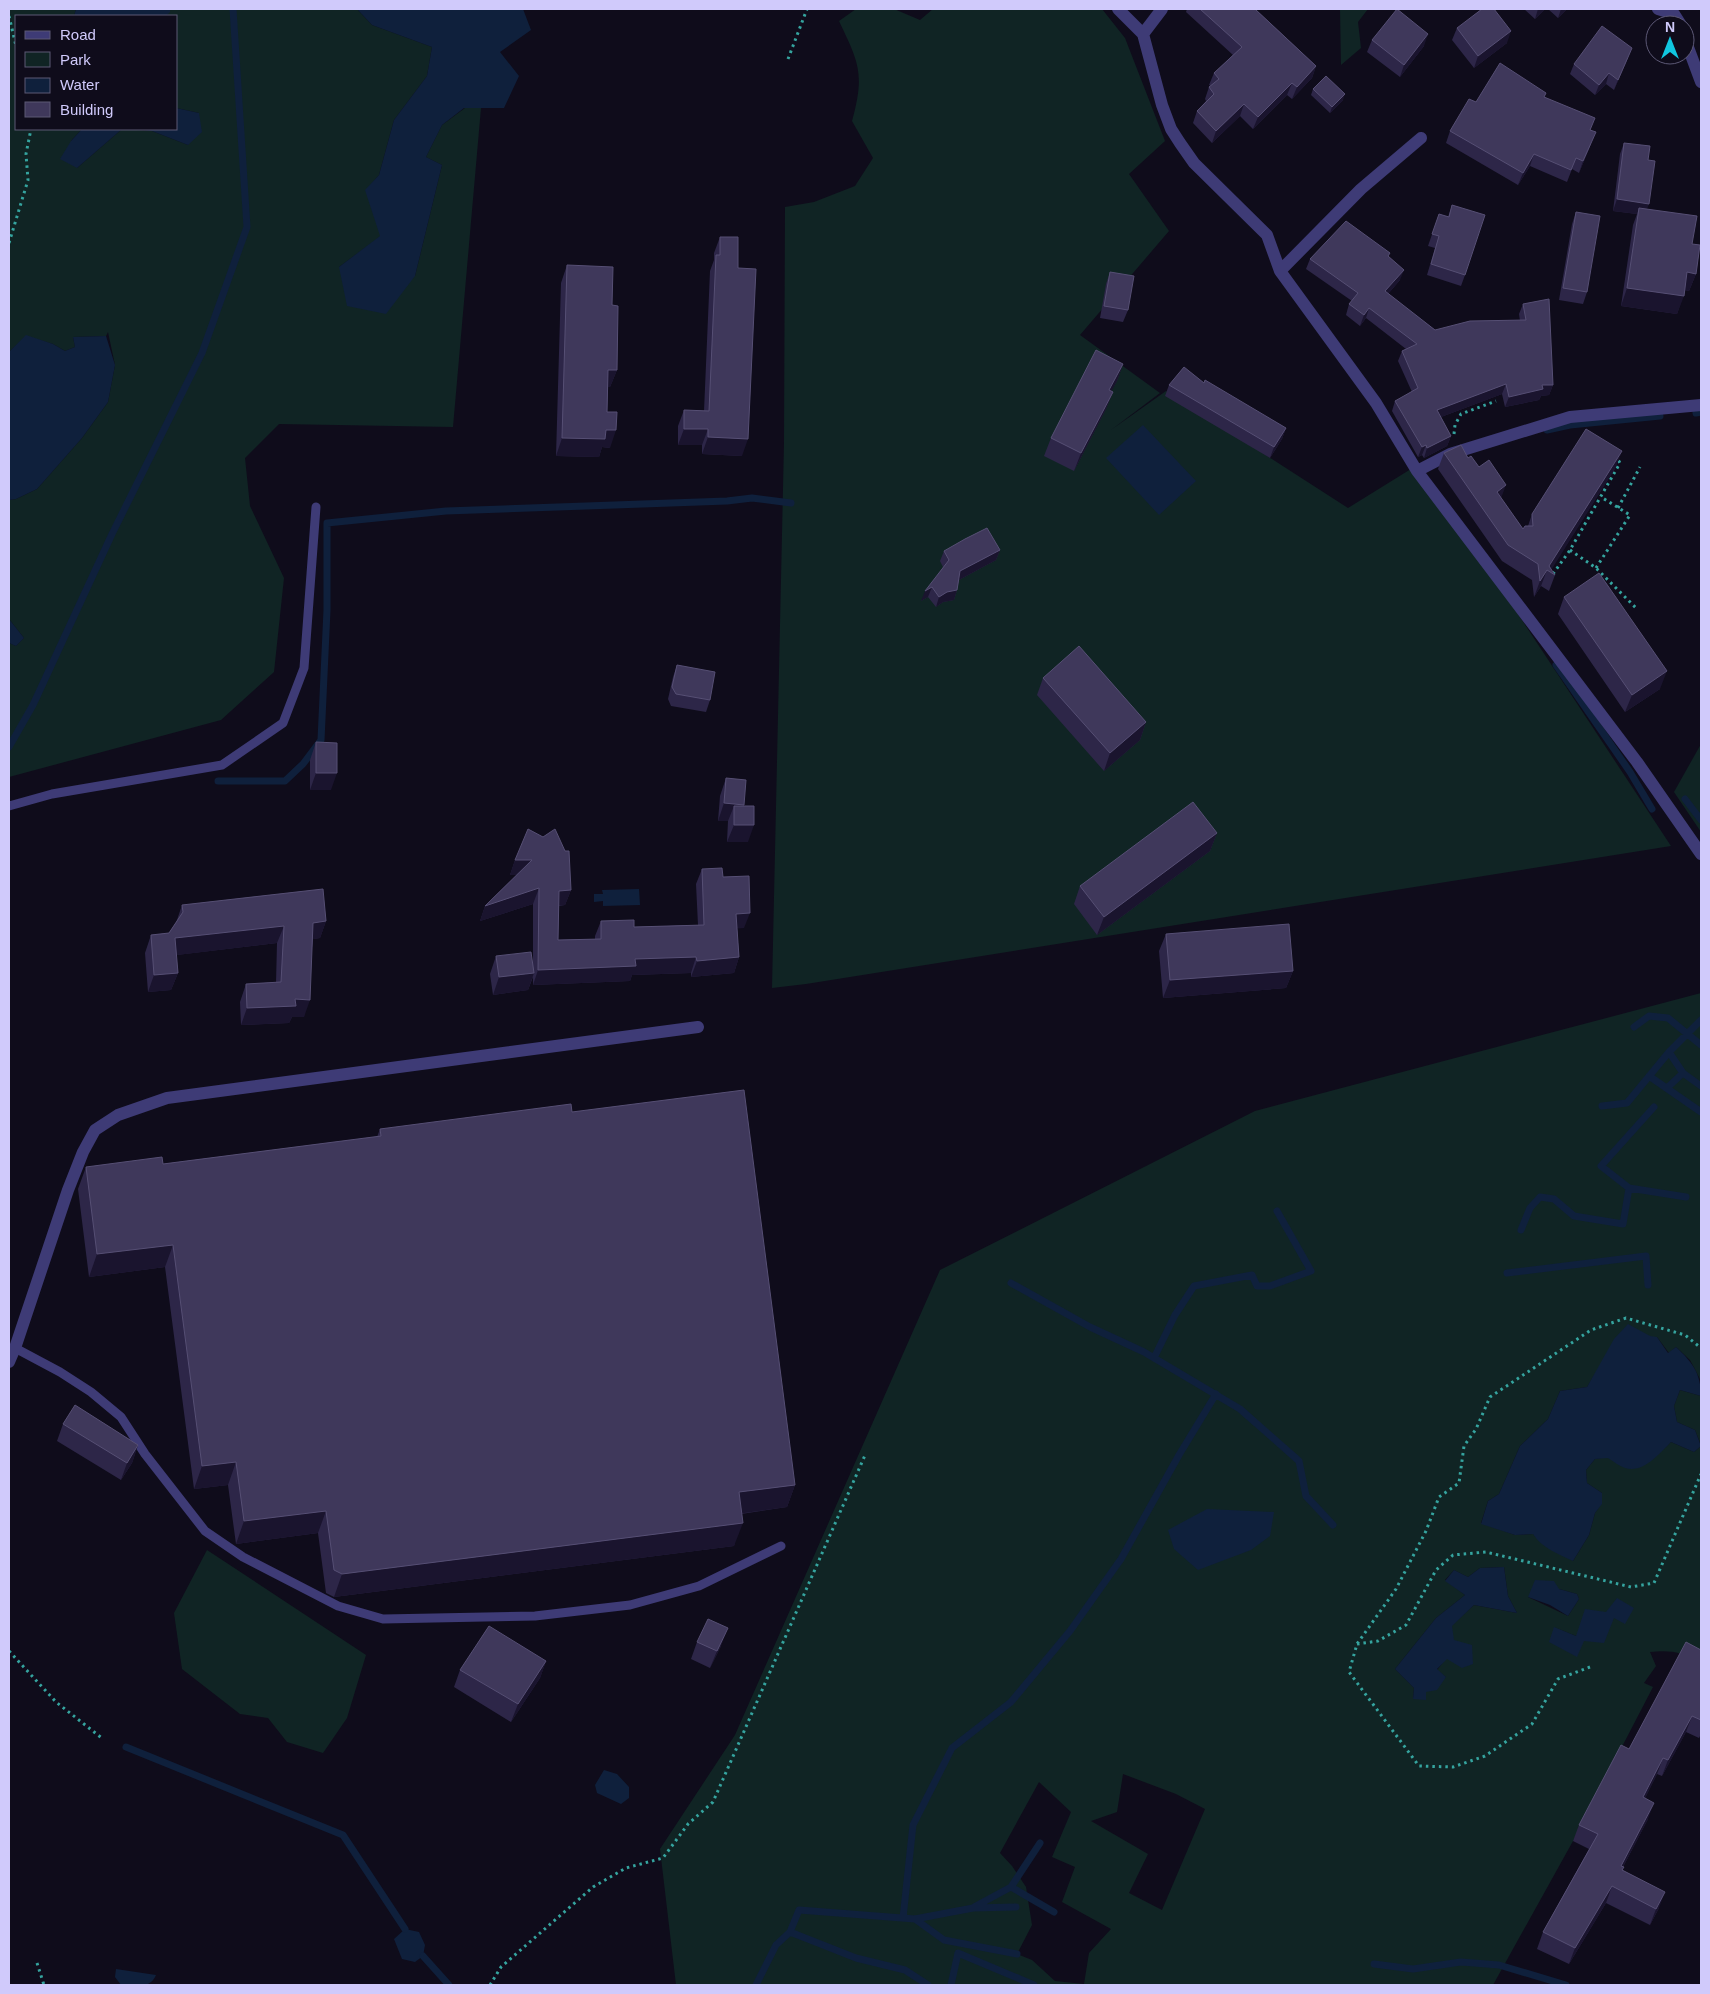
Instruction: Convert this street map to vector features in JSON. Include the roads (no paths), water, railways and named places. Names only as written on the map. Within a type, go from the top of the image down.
[{"type":"street","points":[[1118,9],[1143,34],[1156,85],[1171,129],[1194,163],[1267,235],[1280,270],[1376,403],[1417,471],[1637,762],[1701,854]]},
{"type":"street","points":[[1143,34],[1162,9]]},
{"type":"street","points":[[1658,9],[1675,15]]},
{"type":"street","points":[[1695,65],[1701,82]]},
{"type":"street","points":[[1280,270],[1361,189],[1421,138]]},
{"type":"street","points":[[1417,471],[1450,454],[1570,416],[1701,406]]},
{"type":"street","points":[[9,1362],[68,1190],[83,1152],[95,1130],[118,1115],[167,1098],[698,1027]]},
{"type":"lane","points":[[9,806],[52,794],[222,765],[283,723],[304,668],[316,508]]},
{"type":"lane","points":[[15,1348],[91,1392],[121,1416],[145,1454],[205,1531],[244,1557],[338,1606],[382,1619],[535,1616],[630,1605],[700,1586],[781,1546]]},
{"type":"water","points":[[76,9],[170,9],[167,15],[74,15]]},
{"type":"water","points":[[357,9],[523,9],[531,30],[500,52],[519,76],[504,108],[464,108],[442,125],[426,157],[442,165],[415,276],[386,314],[347,306],[339,267],[380,236],[365,190],[379,175],[394,120],[427,76],[432,47],[372,25]]},
{"type":"water","points":[[178,108],[199,113],[202,132],[188,145],[152,131],[144,130],[178,130]]},
{"type":"water","points":[[81,130],[121,130],[77,168],[60,159],[71,141]]},
{"type":"water","points":[[26,335],[53,344],[65,351],[75,347],[73,337],[106,336],[115,365],[108,402],[82,438],[37,489],[16,499],[9,500],[9,352]]},
{"type":"water","points":[[1143,425],[1196,481],[1159,515],[1106,458]]},
{"type":"water","points":[[9,619],[24,638],[16,646],[9,643]]},
{"type":"water","points":[[639,889],[640,905],[603,906],[603,901],[594,902],[594,894],[603,894],[602,890]]},
{"type":"water","points":[[1628,1324],[1650,1336],[1657,1337],[1668,1353],[1676,1347],[1694,1368],[1701,1388],[1701,1396],[1680,1390],[1674,1406],[1677,1422],[1695,1430],[1701,1446],[1694,1452],[1671,1442],[1651,1461],[1632,1469],[1625,1468],[1608,1458],[1595,1459],[1586,1470],[1587,1483],[1602,1493],[1602,1504],[1595,1513],[1589,1535],[1573,1561],[1546,1547],[1533,1534],[1515,1535],[1481,1524],[1488,1501],[1499,1494],[1520,1446],[1548,1419],[1560,1391],[1587,1387],[1614,1339]]},
{"type":"water","points":[[1207,1509],[1274,1512],[1270,1536],[1251,1550],[1198,1570],[1174,1549],[1168,1530]]},
{"type":"water","points":[[1504,1567],[1508,1596],[1517,1613],[1474,1605],[1452,1626],[1454,1640],[1472,1645],[1473,1664],[1462,1668],[1447,1659],[1437,1669],[1446,1677],[1437,1690],[1426,1692],[1426,1700],[1413,1699],[1414,1688],[1395,1669],[1436,1618],[1465,1595],[1445,1581],[1454,1570],[1468,1577],[1480,1568]]},
{"type":"water","points":[[1535,1580],[1554,1581],[1559,1589],[1577,1594],[1579,1599],[1568,1616],[1550,1605],[1528,1597]]},
{"type":"water","points":[[1617,1598],[1634,1608],[1625,1624],[1614,1618],[1604,1643],[1584,1641],[1577,1657],[1549,1642],[1554,1627],[1576,1636],[1585,1609],[1606,1612]]},
{"type":"water","points":[[604,1770],[617,1774],[629,1787],[629,1798],[621,1804],[597,1793],[595,1785]]},
{"type":"water","points":[[405,1929],[419,1932],[425,1945],[423,1956],[415,1962],[402,1959],[394,1939]]},
{"type":"water","points":[[116,1969],[156,1975],[146,1985],[121,1985],[115,1977]]},
{"type":"waterway","points":[[9,747],[33,705],[112,534],[202,353],[247,227],[233,9]]},
{"type":"waterway","points":[[1696,413],[1701,412]]},
{"type":"waterway","points":[[1547,430],[1570,425],[1660,416]]},
{"type":"waterway","points":[[218,781],[285,781],[303,764],[321,740],[327,610],[327,523],[446,511],[727,501],[752,498],[791,503]]},
{"type":"waterway","points":[[1556,665],[1630,772],[1652,809]]},
{"type":"waterway","points":[[1685,799],[1701,820]]},
{"type":"waterway","points":[[1634,1027],[1649,1016],[1668,1018],[1701,1045]]},
{"type":"waterway","points":[[1602,1106],[1627,1103],[1669,1052],[1701,1020]]},
{"type":"waterway","points":[[1669,1052],[1683,1073],[1701,1086]]},
{"type":"waterway","points":[[1668,1087],[1683,1073]]},
{"type":"waterway","points":[[1649,1076],[1701,1112]]},
{"type":"waterway","points":[[1654,1107],[1601,1166],[1629,1188],[1686,1197]]},
{"type":"waterway","points":[[1521,1230],[1530,1208],[1540,1197],[1554,1199],[1574,1216],[1623,1224],[1629,1188]]},
{"type":"waterway","points":[[1154,1358],[1175,1315],[1194,1286],[1252,1275],[1257,1286],[1270,1286],[1311,1271],[1277,1211]]},
{"type":"waterway","points":[[1507,1273],[1646,1256],[1648,1285]]},
{"type":"waterway","points":[[1011,1283],[1090,1327],[1144,1352],[1240,1409],[1299,1461],[1306,1496],[1333,1525]]},
{"type":"waterway","points":[[903,1918],[913,1825],[952,1748],[1011,1702],[1070,1631],[1121,1559],[1179,1455],[1216,1394]]},
{"type":"waterway","points":[[126,1747],[343,1835],[405,1929]]},
{"type":"waterway","points":[[974,1907],[1011,1887],[1040,1843]]},
{"type":"waterway","points":[[1011,1887],[1054,1912]]},
{"type":"waterway","points":[[756,1985],[776,1945],[790,1932],[799,1910],[915,1919],[973,1908],[1016,1907]]},
{"type":"waterway","points":[[915,1919],[944,1940],[1017,1954]]},
{"type":"waterway","points":[[790,1932],[856,1958],[905,1970],[928,1985]]},
{"type":"waterway","points":[[951,1985],[958,1953],[1034,1985]]},
{"type":"waterway","points":[[423,1956],[449,1985]]},
{"type":"waterway","points":[[1374,1964],[1413,1969],[1461,1962],[1499,1965],[1566,1985]]}]
